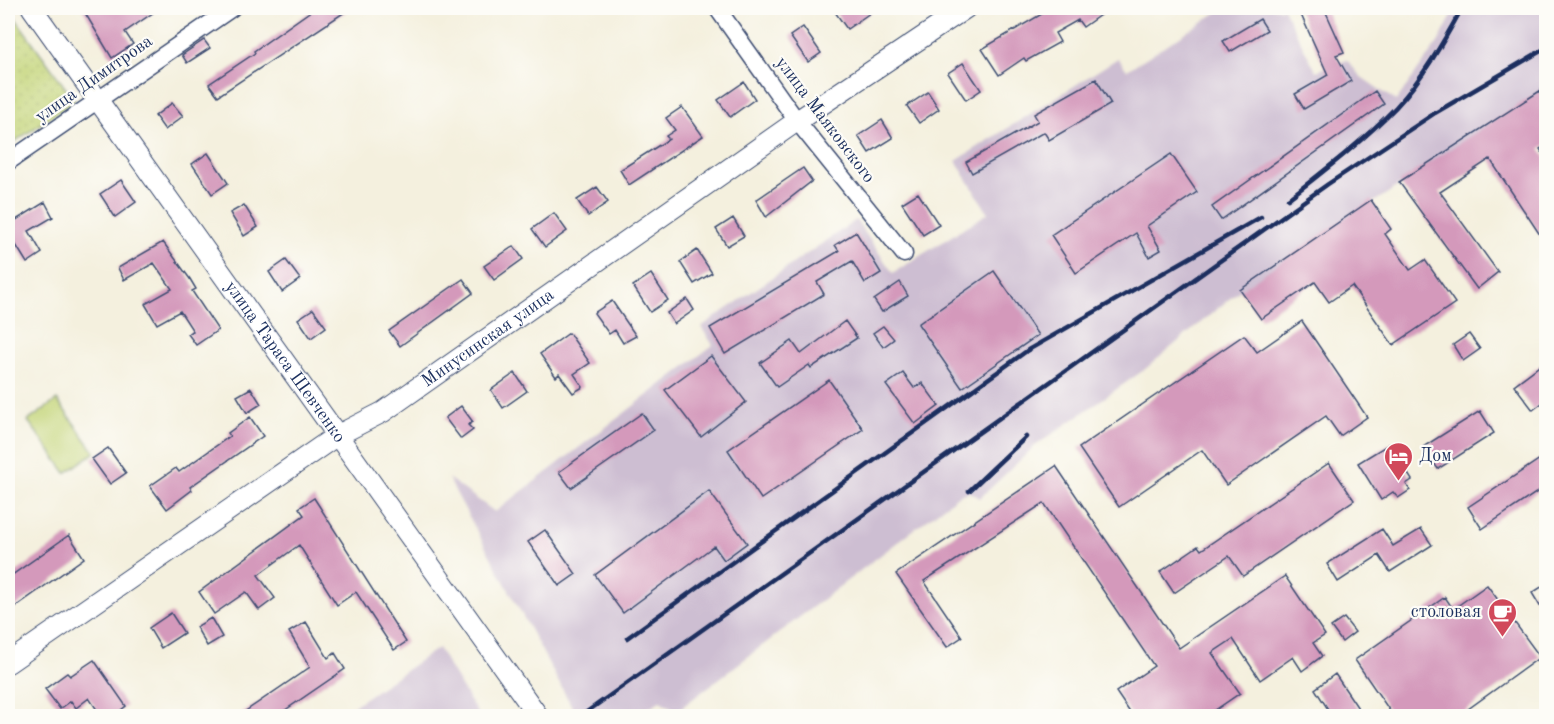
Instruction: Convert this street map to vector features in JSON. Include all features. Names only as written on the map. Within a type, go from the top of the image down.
[{"type":"street","name":"улица Тараса Шевченко","points":[[32,8],[538,717]]},
{"type":"street","name":"улица Димитрова","points":[[8,162],[232,8]]},
{"type":"street","name":"улица Маяковского","points":[[717,8],[797,121],[904,254]]},
{"type":"street","name":"Минусинская улица","points":[[8,663],[336,436],[383,412],[797,121],[966,8]]},
{"type":"shaded area","points":[[1224,8],[1283,8],[1316,71],[1347,60],[1360,76],[1396,101],[1439,41],[1456,8],[1546,8],[1546,89],[1240,290],[1144,370],[1035,446],[980,498],[969,492],[959,495],[677,711],[660,701],[635,716],[577,716],[448,478],[495,512],[713,345],[701,327],[856,220],[893,273],[988,213],[956,161],[1118,58],[1127,70]]},
{"type":"shaded area","points":[[438,648],[479,716],[339,716]]},
{"type":"green space","points":[[8,8],[75,101],[8,146]]},
{"type":"green space","points":[[57,400],[95,452],[66,473],[28,421]]},
{"type":"building","points":[[82,8],[160,8],[125,32],[133,44],[112,58]]},
{"type":"building","points":[[315,8],[351,8],[218,96],[209,84]]},
{"type":"building","points":[[841,8],[877,8],[847,29],[835,12]]},
{"type":"building","points":[[1052,8],[1110,8],[1083,27],[1078,20],[1055,33],[1060,42],[1026,61],[1024,58],[999,75],[982,49]]},
{"type":"building","points":[[1298,8],[1324,8],[1344,52],[1336,55],[1351,81],[1304,109],[1295,94],[1328,75]]},
{"type":"building","points":[[1260,19],[1267,30],[1230,52],[1223,41]]},
{"type":"building","points":[[803,27],[821,53],[808,62],[790,36]]},
{"type":"building","points":[[204,40],[210,48],[187,63],[182,55]]},
{"type":"building","points":[[963,63],[981,90],[966,100],[948,73]]},
{"type":"building","points":[[1096,79],[1111,104],[1049,140],[1044,132],[972,173],[966,162],[1038,121],[1034,114]]},
{"type":"building","points":[[744,82],[755,99],[730,117],[718,100]]},
{"type":"building","points":[[1546,87],[1546,145],[1540,149],[1546,158],[1546,244],[1490,159],[1440,192],[1498,272],[1477,289],[1399,182]]},
{"type":"building","points":[[1375,91],[1384,104],[1221,220],[1212,207]]},
{"type":"building","points":[[928,92],[939,109],[919,123],[907,106]]},
{"type":"building","points":[[172,103],[183,116],[165,130],[155,116]]},
{"type":"building","points":[[682,107],[703,136],[629,185],[620,170],[669,139],[666,136],[675,130],[666,118]]},
{"type":"building","points":[[882,120],[893,138],[869,153],[858,136]]},
{"type":"building","points":[[208,153],[228,183],[212,194],[192,164]]},
{"type":"building","points":[[1171,154],[1197,192],[1147,226],[1161,250],[1149,257],[1136,233],[1076,273],[1051,235]]},
{"type":"building","points":[[803,168],[812,181],[766,217],[756,200]]},
{"type":"building","points":[[121,180],[136,202],[115,217],[100,194]]},
{"type":"building","points":[[597,187],[608,202],[588,216],[577,200]]},
{"type":"building","points":[[918,193],[939,225],[923,235],[902,203]]},
{"type":"building","points":[[1371,200],[1391,229],[1385,234],[1410,270],[1425,260],[1455,303],[1393,345],[1352,286],[1329,302],[1315,282],[1261,319],[1240,290]]},
{"type":"building","points":[[45,202],[53,217],[29,231],[42,253],[27,263],[8,232],[8,225]]},
{"type":"building","points":[[244,205],[258,227],[244,236],[230,213]]},
{"type":"building","points":[[554,213],[567,231],[545,247],[532,229]]},
{"type":"building","points":[[733,218],[744,236],[727,246],[716,229]]},
{"type":"building","points":[[856,232],[881,273],[865,283],[852,261],[817,282],[824,294],[725,354],[710,328],[839,251],[835,245]]},
{"type":"building","points":[[163,242],[190,279],[196,289],[192,291],[218,330],[196,345],[188,334],[193,331],[180,311],[157,324],[145,304],[172,289],[154,263],[124,280],[118,268]]},
{"type":"building","points":[[514,246],[523,259],[494,280],[484,266]]},
{"type":"building","points":[[697,250],[712,273],[694,284],[680,262]]},
{"type":"building","points":[[286,260],[300,279],[282,292],[269,272]]},
{"type":"building","points":[[994,271],[1038,335],[962,388],[918,324]]},
{"type":"building","points":[[651,274],[668,300],[650,312],[633,286]]},
{"type":"building","points":[[463,279],[473,293],[400,346],[389,331]]},
{"type":"building","points":[[900,282],[908,296],[882,312],[874,300]]},
{"type":"building","points":[[687,299],[694,310],[674,324],[667,313]]},
{"type":"building","points":[[612,301],[636,336],[623,343],[615,330],[609,334],[594,313]]},
{"type":"building","points":[[313,309],[326,327],[311,338],[298,319]]},
{"type":"building","points":[[845,321],[857,338],[811,368],[809,365],[777,387],[760,363],[792,341],[801,354]]},
{"type":"building","points":[[1302,321],[1367,417],[1340,436],[1326,416],[1226,485],[1202,450],[1119,507],[1079,448],[1244,335],[1257,352]]},
{"type":"building","points":[[883,326],[894,339],[883,347],[873,333]]},
{"type":"building","points":[[569,333],[590,363],[574,374],[583,387],[573,393],[559,374],[556,377],[540,354]]},
{"type":"building","points":[[1469,334],[1480,349],[1463,361],[1453,345]]},
{"type":"building","points":[[711,356],[746,402],[701,437],[665,390]]},
{"type":"building","points":[[1546,361],[1546,400],[1533,410],[1514,385]]},
{"type":"building","points":[[515,373],[527,391],[503,408],[491,390]]},
{"type":"building","points":[[903,373],[914,388],[922,383],[939,406],[915,424],[886,385]]},
{"type":"building","points":[[829,380],[863,429],[761,499],[728,450]]},
{"type":"building","points":[[251,388],[261,404],[247,413],[237,396]]},
{"type":"building","points":[[461,406],[473,422],[468,425],[473,430],[461,439],[445,418]]},
{"type":"building","points":[[1480,411],[1494,433],[1438,469],[1423,447]]},
{"type":"building","points":[[642,413],[654,430],[571,488],[559,472]]},
{"type":"building","points":[[250,417],[263,436],[190,487],[192,490],[167,509],[150,486],[176,468],[179,472],[230,436],[228,433]]},
{"type":"building","points":[[1389,444],[1412,480],[1406,484],[1410,490],[1398,498],[1393,492],[1381,500],[1358,463]]},
{"type":"building","points":[[108,448],[126,473],[110,484],[92,459]]},
{"type":"building","points":[[1546,455],[1546,486],[1482,529],[1468,507]]},
{"type":"building","points":[[1329,463],[1354,500],[1243,576],[1229,556],[1174,593],[1160,572],[1198,546],[1201,550]]},
{"type":"building","points":[[1056,466],[1179,648],[1285,576],[1325,635],[1313,643],[1322,656],[1302,671],[1293,657],[1260,680],[1233,639],[1212,653],[1240,693],[1205,717],[1133,717],[1116,692],[1154,666],[1044,503],[924,581],[962,637],[947,647],[896,574]]},
{"type":"building","points":[[709,491],[747,543],[724,560],[714,546],[623,613],[595,575]]},
{"type":"building","points":[[314,498],[406,642],[394,650],[356,592],[337,605],[299,545],[258,575],[275,598],[259,610],[246,592],[214,614],[199,592],[304,515],[299,508]]},
{"type":"building","points":[[1382,529],[1393,546],[1421,529],[1432,545],[1390,572],[1379,555],[1338,582],[1327,564]]},
{"type":"building","points":[[545,530],[576,574],[559,586],[528,542]]},
{"type":"building","points":[[69,535],[84,558],[8,612],[8,578]]},
{"type":"building","points":[[1546,584],[1546,616],[1532,593]]},
{"type":"building","points":[[1487,585],[1540,657],[1457,717],[1394,717],[1355,660],[1445,597],[1453,609]]},
{"type":"building","points":[[171,613],[184,633],[161,648],[149,628]]},
{"type":"building","points":[[211,618],[222,637],[207,646],[196,627]]},
{"type":"building","points":[[1344,618],[1355,632],[1342,642],[1331,627]]},
{"type":"building","points":[[306,622],[328,658],[335,653],[345,669],[275,717],[237,717],[310,667],[289,632]]},
{"type":"building","points":[[94,660],[126,706],[112,717],[102,717],[89,698],[76,708],[71,701],[60,709],[45,689],[67,673],[70,676]]},
{"type":"building","points":[[1335,674],[1364,717],[1333,717],[1315,689]]},
{"type":"railway","points":[[1288,199],[1330,166],[1396,107],[1424,72],[1462,8]]},
{"type":"railway","points":[[581,716],[1328,184],[1435,113],[1546,48]]},
{"type":"railway","points":[[627,638],[1028,350],[1261,217]]},
{"type":"railway","points":[[969,491],[1026,437]]},
{"type":"place","name":"Дом","points":[[1398,482]]},
{"type":"place","name":"столовая","points":[[1502,638]]}]
